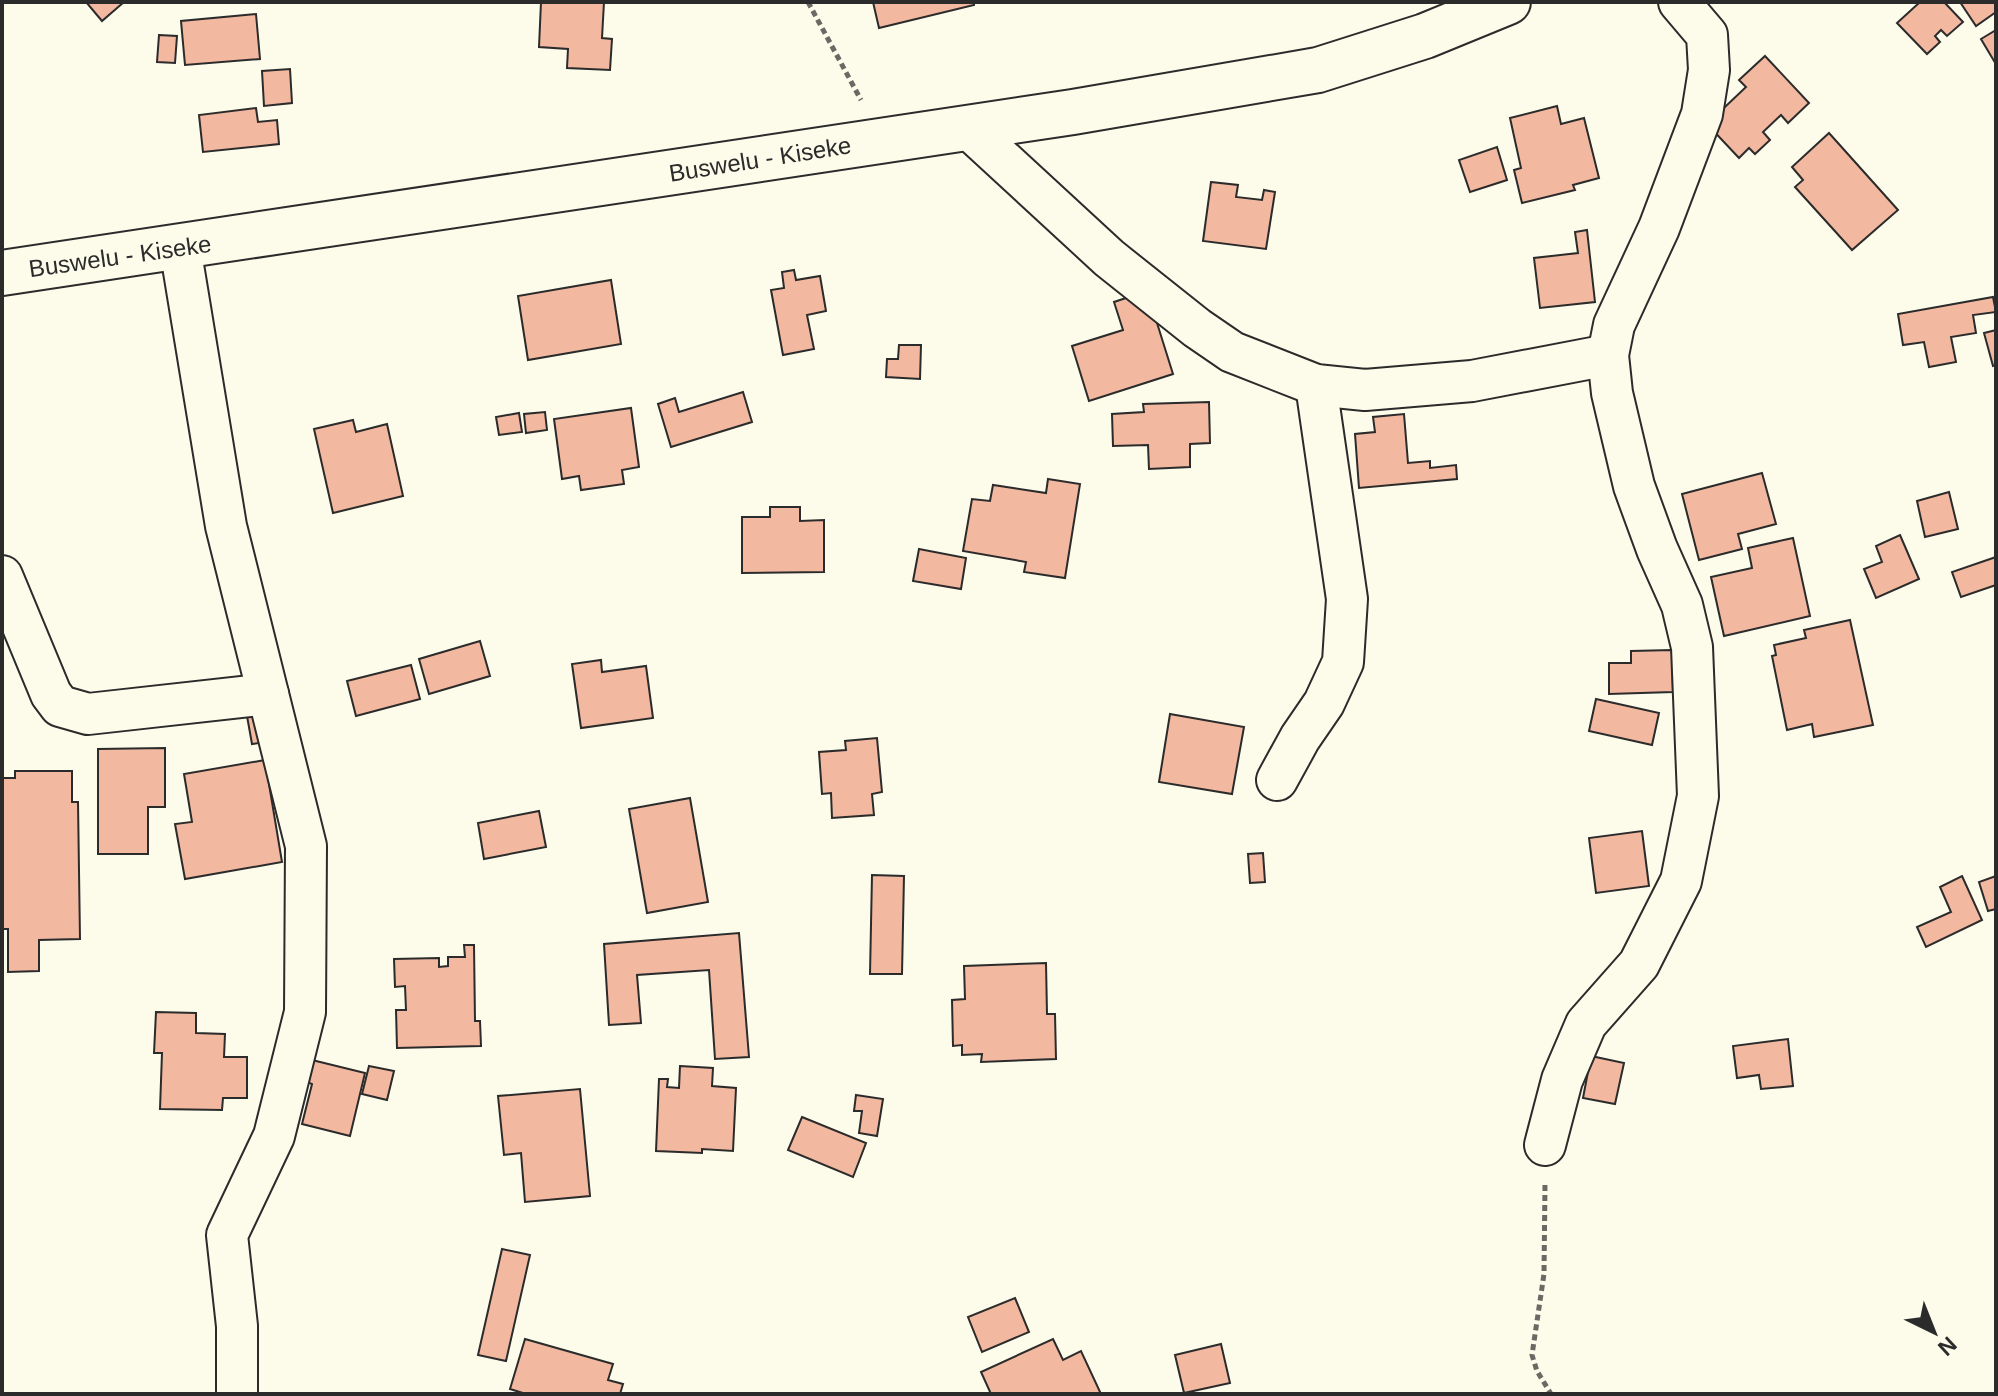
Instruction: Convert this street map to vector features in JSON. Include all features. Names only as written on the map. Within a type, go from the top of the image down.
[{"type":"main road","name":"Buswelu - Kiseke","points":[[2,273],[968,128],[1318,70],[1425,36],[1506,3]]},
{"type":"street","points":[[1545,1145],[1562,1080],[1586,1024],[1639,964],[1681,881],[1698,796],[1692,647],[1682,605],[1634,486],[1612,393],[1608,355],[1614,325],[1659,228],[1702,114],[1709,70],[1707,35],[1679,2]]},
{"type":"street","points":[[968,128],[1109,258],[1197,328],[1232,352],[1316,385],[1365,390],[1472,381],[1608,355]]},
{"type":"street","points":[[180,247],[226,526],[306,846],[305,1012],[274,1136],[227,1235],[237,1326],[237,1394]]},
{"type":"street","points":[[1277,780],[1324,703],[1343,662],[1347,599],[1316,385]]},
{"type":"street","points":[[2,576],[51,694],[60,706],[88,714],[268,694]]},
{"type":"path","points":[[808,2],[882,141]]},
{"type":"path","points":[[1545,1145],[1544,1274],[1532,1355],[1537,1371],[1551,1394]]},
{"type":"building","points":[[86,2],[124,2],[102,21]]},
{"type":"building","points":[[541,2],[604,2],[602,38],[612,39],[610,70],[567,68],[568,49],[539,47]]},
{"type":"building","points":[[873,2],[974,2],[974,5],[879,28]]},
{"type":"building","points":[[1920,2],[1944,2],[1963,22],[1947,36],[1941,30],[1935,36],[1940,42],[1927,54],[1897,23]]},
{"type":"building","points":[[1960,2],[1996,2],[1996,12],[1976,26]]},
{"type":"building","points":[[256,14],[260,59],[185,65],[181,21]]},
{"type":"building","points":[[1996,30],[1996,59],[1994,61],[1981,39]]},
{"type":"building","points":[[159,35],[177,36],[175,63],[157,62]]},
{"type":"building","points":[[1765,56],[1809,103],[1788,123],[1781,115],[1763,132],[1770,140],[1755,154],[1749,148],[1739,158],[1707,124],[1746,87],[1739,80]]},
{"type":"building","points":[[290,69],[292,103],[264,106],[262,71]]},
{"type":"building","points":[[1557,106],[1561,124],[1584,118],[1599,178],[1573,185],[1575,190],[1522,203],[1514,170],[1521,168],[1510,118]]},
{"type":"building","points":[[256,108],[258,122],[277,120],[279,144],[203,152],[199,115]]},
{"type":"building","points":[[1829,133],[1898,210],[1852,250],[1795,187],[1803,180],[1792,167]]},
{"type":"building","points":[[1497,147],[1507,180],[1470,192],[1459,160]]},
{"type":"building","points":[[1211,182],[1238,185],[1236,197],[1262,200],[1264,190],[1275,192],[1266,249],[1203,241]]},
{"type":"building","points":[[1587,230],[1595,302],[1540,308],[1534,258],[1578,253],[1575,232]]},
{"type":"building","points":[[794,270],[796,280],[820,276],[826,311],[807,315],[814,349],[783,355],[771,290],[784,288],[782,272]]},
{"type":"building","points":[[611,280],[621,344],[528,360],[518,296]]},
{"type":"building","points":[[1147,291],[1173,374],[1089,401],[1072,346],[1123,330],[1114,302]]},
{"type":"building","points":[[1993,297],[1996,312],[1973,315],[1976,333],[1951,337],[1956,362],[1929,367],[1924,342],[1903,345],[1898,314]]},
{"type":"building","points":[[1996,330],[1996,365],[1993,366],[1984,333]]},
{"type":"building","points":[[899,345],[921,345],[920,379],[886,377],[887,359],[898,359]]},
{"type":"building","points":[[743,392],[752,422],[671,447],[658,404],[675,398],[679,412]]},
{"type":"building","points":[[1209,402],[1210,443],[1190,444],[1190,467],[1149,469],[1148,445],[1113,446],[1112,414],[1144,412],[1143,404]]},
{"type":"building","points":[[631,408],[639,467],[622,470],[624,484],[581,490],[579,476],[562,479],[554,419]]},
{"type":"building","points":[[545,412],[547,430],[526,433],[524,414]]},
{"type":"building","points":[[519,413],[522,432],[499,435],[496,417]]},
{"type":"building","points":[[1404,414],[1408,463],[1430,461],[1430,468],[1456,465],[1457,479],[1359,488],[1355,434],[1375,432],[1373,417]]},
{"type":"building","points":[[353,420],[356,432],[387,424],[403,496],[333,513],[314,429]]},
{"type":"building","points":[[1762,473],[1776,524],[1738,534],[1742,549],[1699,560],[1682,494]]},
{"type":"building","points":[[1048,479],[1080,484],[1065,578],[1024,572],[1026,562],[963,551],[972,499],[990,501],[993,485],[1046,493]]},
{"type":"building","points":[[1949,492],[1958,529],[1925,537],[1917,501]]},
{"type":"building","points":[[770,507],[800,507],[800,521],[824,520],[824,572],[742,573],[742,517],[770,517]]},
{"type":"building","points":[[1900,535],[1919,579],[1876,598],[1864,569],[1882,562],[1876,546]]},
{"type":"building","points":[[1793,538],[1810,616],[1724,636],[1711,577],[1752,568],[1748,548]]},
{"type":"building","points":[[919,549],[966,558],[961,589],[913,581]]},
{"type":"building","points":[[1996,557],[1996,585],[1961,597],[1952,572]]},
{"type":"building","points":[[1850,620],[1873,725],[1814,737],[1812,724],[1787,730],[1772,656],[1776,655],[1774,645],[1806,638],[1804,630]]},
{"type":"building","points":[[480,641],[490,676],[429,694],[419,659]]},
{"type":"building","points":[[1672,650],[1673,692],[1609,694],[1609,663],[1631,663],[1631,651]]},
{"type":"building","points":[[601,660],[602,672],[646,666],[653,718],[581,728],[572,664]]},
{"type":"building","points":[[411,665],[420,699],[356,716],[347,681]]},
{"type":"building","points":[[1596,699],[1659,713],[1652,745],[1589,731]]},
{"type":"building","points":[[268,712],[273,741],[252,744],[247,716]]},
{"type":"building","points":[[1170,714],[1244,727],[1232,794],[1159,782]]},
{"type":"building","points":[[877,738],[882,792],[872,794],[874,815],[832,818],[831,793],[822,794],[819,752],[846,750],[845,741]]},
{"type":"building","points":[[165,748],[165,807],[148,807],[148,854],[98,854],[98,749]]},
{"type":"building","points":[[265,760],[282,862],[185,879],[175,824],[192,822],[184,774]]},
{"type":"building","points":[[15,771],[72,771],[72,802],[78,802],[80,939],[39,940],[39,971],[8,972],[8,929],[2,929],[3,778],[15,778]]},
{"type":"building","points":[[690,798],[708,902],[647,913],[629,809]]},
{"type":"building","points":[[539,811],[546,847],[484,859],[478,823]]},
{"type":"building","points":[[1642,831],[1649,886],[1596,893],[1589,838]]},
{"type":"building","points":[[1263,853],[1265,882],[1250,883],[1248,854]]},
{"type":"building","points":[[872,875],[904,876],[902,974],[870,974]]},
{"type":"building","points":[[1962,876],[1982,920],[1926,947],[1917,927],[1951,912],[1940,887]]},
{"type":"building","points":[[1996,876],[1996,909],[1988,911],[1979,882]]},
{"type":"building","points":[[739,933],[749,1057],[715,1059],[709,970],[637,975],[641,1023],[609,1025],[604,944]]},
{"type":"building","points":[[464,945],[474,945],[475,1021],[480,1021],[481,1046],[397,1048],[396,1010],[406,1010],[405,986],[395,987],[394,959],[439,958],[439,967],[448,966],[448,957],[465,957]]},
{"type":"building","points":[[1046,963],[1047,1014],[1055,1014],[1056,1059],[981,1062],[982,1054],[962,1055],[962,1045],[953,1046],[952,1000],[965,999],[964,966]]},
{"type":"building","points":[[156,1012],[196,1013],[196,1033],[225,1034],[224,1057],[247,1057],[247,1098],[223,1098],[222,1110],[160,1109],[162,1053],[154,1053]]},
{"type":"building","points":[[1788,1039],[1793,1086],[1761,1089],[1759,1075],[1737,1078],[1733,1046]]},
{"type":"building","points":[[1591,1056],[1624,1063],[1615,1104],[1583,1098]]},
{"type":"building","points":[[312,1060],[365,1073],[350,1136],[302,1124],[312,1084],[307,1082]]},
{"type":"building","points":[[369,1066],[394,1071],[387,1100],[362,1094]]},
{"type":"building","points":[[680,1066],[713,1068],[712,1086],[736,1088],[733,1151],[656,1151],[659,1079],[668,1079],[667,1087],[679,1088]]},
{"type":"building","points":[[580,1089],[590,1196],[525,1202],[521,1153],[504,1155],[498,1096]]},
{"type":"building","points":[[856,1095],[883,1099],[877,1136],[859,1133],[862,1111],[854,1111]]},
{"type":"building","points":[[802,1117],[866,1143],[853,1177],[788,1150]]},
{"type":"building","points":[[502,1249],[530,1255],[506,1361],[478,1355]]},
{"type":"building","points":[[1015,1298],[1029,1332],[982,1352],[968,1317]]},
{"type":"building","points":[[525,1339],[613,1364],[608,1380],[623,1384],[620,1394],[526,1394],[510,1389]]},
{"type":"building","points":[[1053,1339],[1063,1360],[1081,1351],[1101,1394],[991,1394],[981,1372]]},
{"type":"building","points":[[1221,1344],[1230,1383],[1184,1393],[1175,1355]]}]
